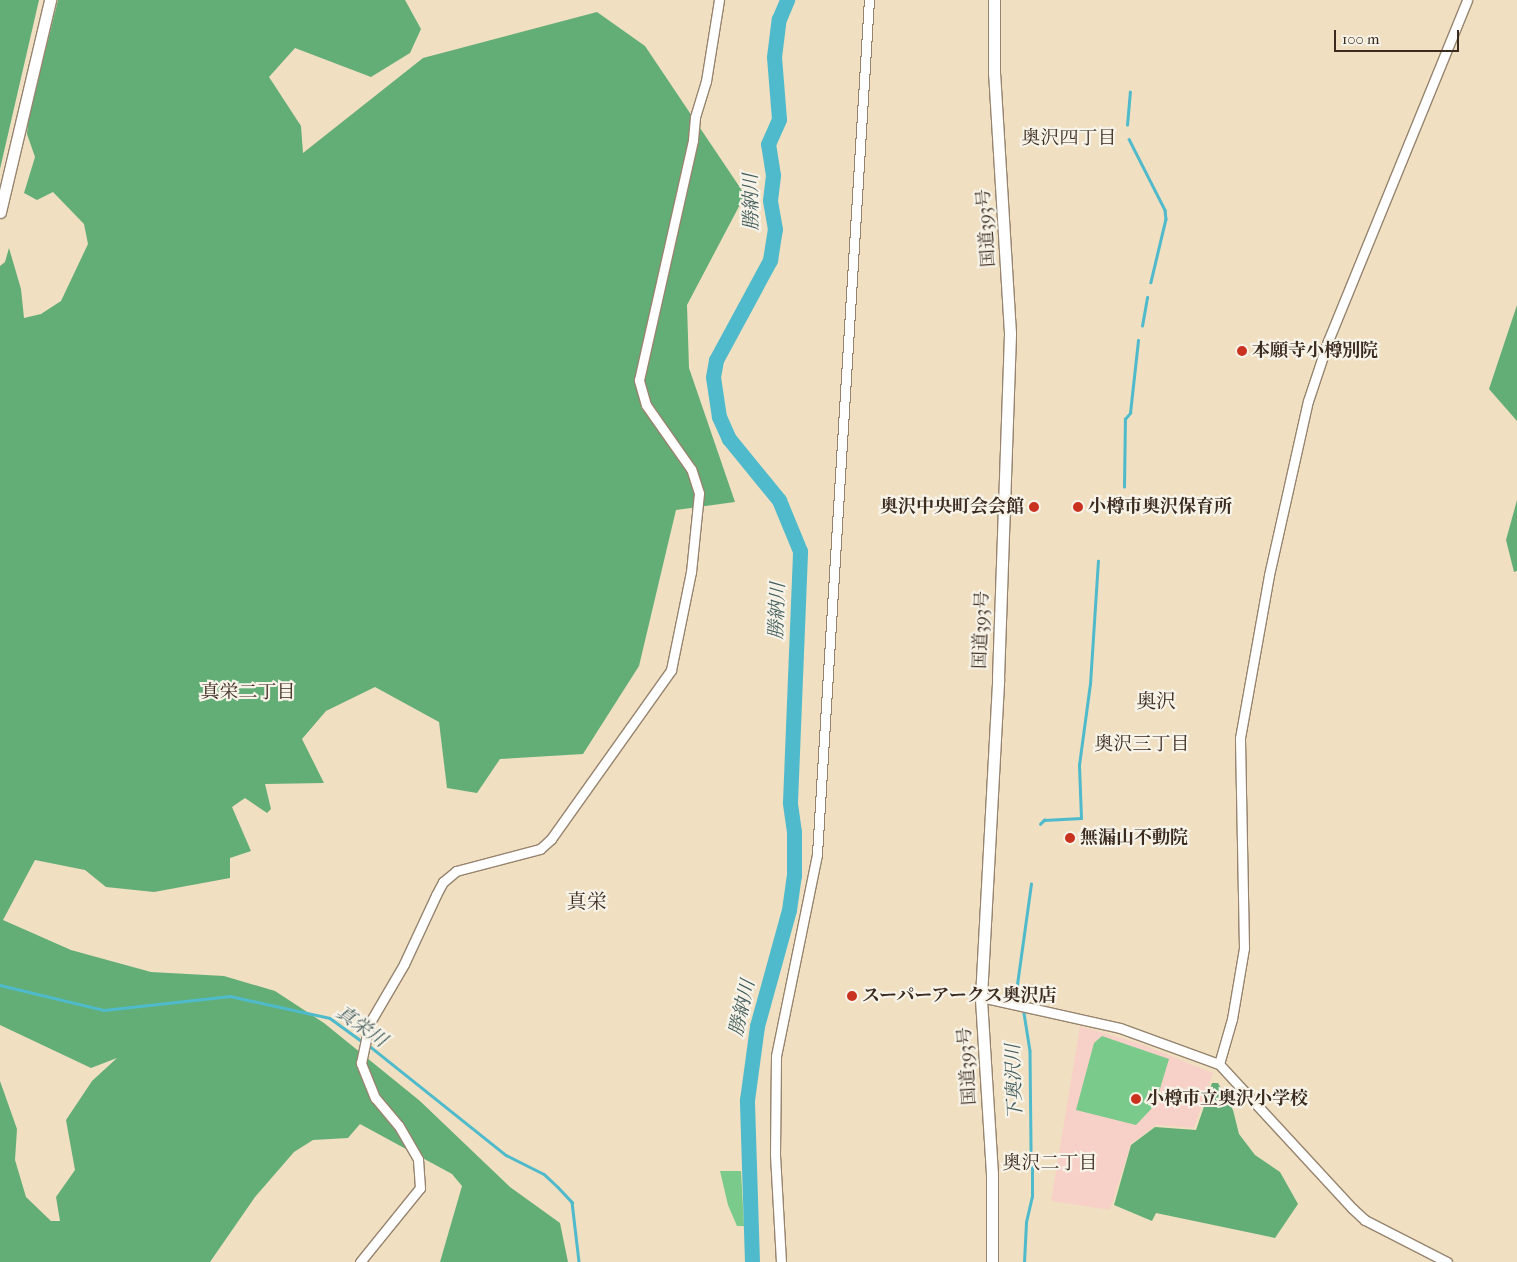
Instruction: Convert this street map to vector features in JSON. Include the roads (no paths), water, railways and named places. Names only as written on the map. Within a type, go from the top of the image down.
[{"type":"highway","points":[[0,212],[50,0]]},
{"type":"highway","name":"国道393号","points":[[992,1262],[992,1174],[981,997],[998,678],[1010,333],[994,74],[994,0]]},
{"type":"street","points":[[360,1262],[420,1188],[418,1159],[398,1125],[375,1098],[361,1063],[369,1024],[404,964],[436,895],[443,882],[456,871],[540,848],[551,839],[671,670],[691,572],[699,493],[692,468],[646,405],[639,380],[693,140],[695,118],[706,81],[718,0]]},
{"type":"street","points":[[781,1262],[775,1153],[776,1056],[817,854],[869,0]]},
{"type":"street","points":[[1219,1064],[1232,1019],[1244,948],[1240,738],[1269,575],[1308,401],[1328,341],[1467,0]]},
{"type":"street","points":[[981,997],[1120,1028],[1219,1064],[1365,1220],[1447,1262]]},
{"type":"waterway","name":"勝納川","points":[[752,1262],[747,1100],[757,1026],[789,910],[794,876],[794,832],[790,802],[800,551],[779,500],[729,439],[719,417],[713,377],[716,360],[770,260],[775,229],[770,200],[773,175],[768,144],[779,119],[774,57],[779,19],[787,0]]},
{"type":"waterway","name":"下奥沢川","points":[[1127,125],[1130,92]]},
{"type":"waterway","name":"下奥沢川","points":[[1129,139],[1165,210],[1166,219],[1151,282]]},
{"type":"waterway","points":[[1142,326],[1147,297]]},
{"type":"waterway","points":[[1124,487],[1125,419],[1130,413],[1138,340]]},
{"type":"waterway","points":[[1040,824],[1044,820],[1081,818],[1079,765],[1090,684],[1098,561]]},
{"type":"waterway","points":[[1015,999],[1031,884]]},
{"type":"waterway","name":"真栄川","points":[[0,985],[104,1010],[230,996],[330,1018],[362,1041]]},
{"type":"waterway","name":"下奥沢川","points":[[1024,1013],[1030,1051],[1031,1150]]},
{"type":"waterway","name":"真栄川","points":[[367,1044],[506,1155],[544,1174],[558,1187],[572,1202],[579,1262]]},
{"type":"waterway","name":"下奥沢川","points":[[1024,1262],[1026,1222],[1032,1197],[1032,1167]]},
{"type":"place","name":"本願寺小樽別院","points":[[1242,351]]},
{"type":"place","name":"奥沢中央町会会館","points":[[1034,507]]},
{"type":"place","name":"小樽市奥沢保育所","points":[[1078,507]]},
{"type":"place","name":"無漏山不動院","points":[[1070,838]]},
{"type":"place","name":"スーパーアークス奥沢店","points":[[852,996]]},
{"type":"place","name":"小樽市立奥沢小学校","points":[[1136,1099]]},
{"type":"district","name":"奥沢四丁目","points":[[1069,139]]},
{"type":"district","name":"真栄二丁目","points":[[248,693]]},
{"type":"district","name":"奥沢","points":[[1156,701]]},
{"type":"district","name":"奥沢三丁目","points":[[1142,745]]},
{"type":"district","name":"真栄","points":[[587,901]]},
{"type":"district","name":"奥沢二丁目","points":[[1050,1164]]}]
